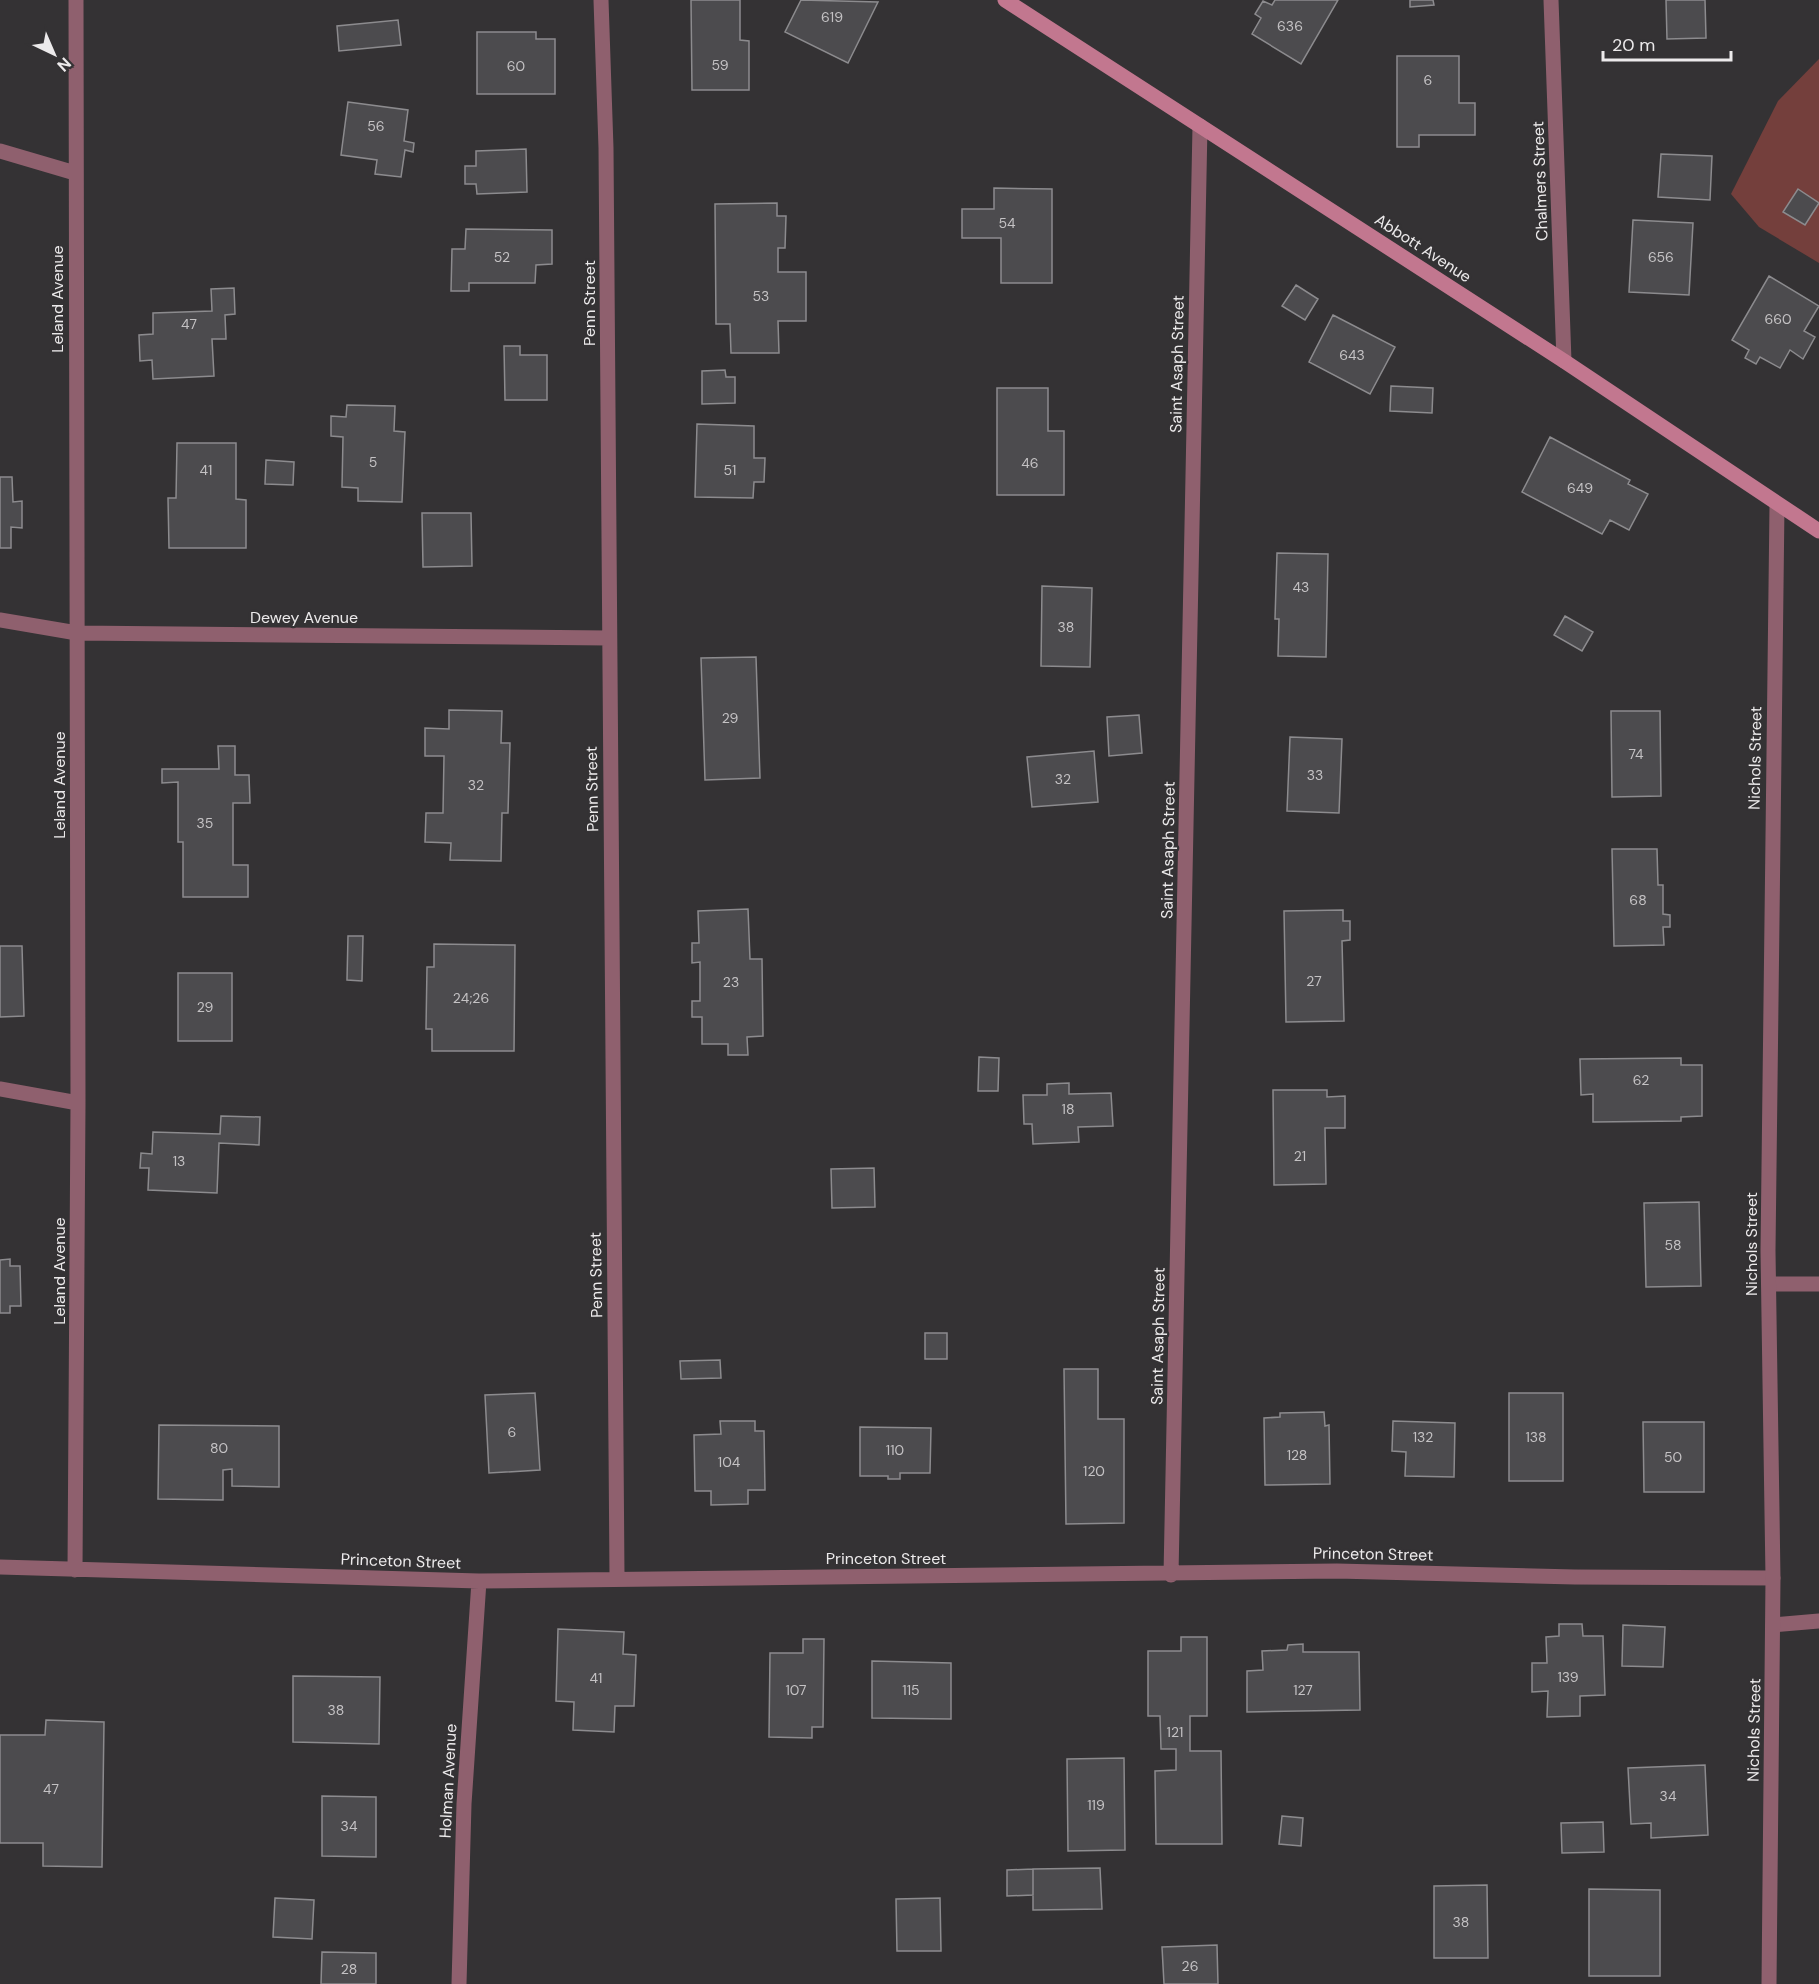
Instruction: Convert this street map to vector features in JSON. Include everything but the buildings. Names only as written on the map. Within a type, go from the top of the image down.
[{"type":"main road","name":"Abbott Avenue","points":[[1005,0],[1564,361],[1819,531]]},
{"type":"street","name":"Leland Avenue","points":[[75,1570],[78,1103],[76,0]]},
{"type":"street","name":"Penn Street","points":[[601,0],[606,148],[617,1577]]},
{"type":"street","name":"Chalmers Street","points":[[1551,0],[1564,361]]},
{"type":"street","name":"Saint Asaph Street","points":[[1171,1575],[1200,126]]},
{"type":"street","points":[[0,151],[75,173]]},
{"type":"street","name":"Nichols Street","points":[[1768,1984],[1773,1625],[1769,1284],[1777,505]]},
{"type":"street","name":"Dewey Avenue","points":[[0,620],[77,633],[608,638]]},
{"type":"street","points":[[0,1089],[78,1103]]},
{"type":"street","points":[[1769,1284],[1819,1284]]},
{"type":"street","name":"Princeton Street","points":[[0,1567],[479,1581],[617,1577],[1171,1575],[1337,1570],[1575,1577],[1773,1578]]},
{"type":"street","name":"Holman Avenue","points":[[459,1984],[464,1804],[479,1581]]},
{"type":"street","points":[[1773,1625],[1819,1621]]},
{"type":"shaded area","points":[[1819,59],[1819,263],[1759,227],[1731,194],[1778,101]]}]
